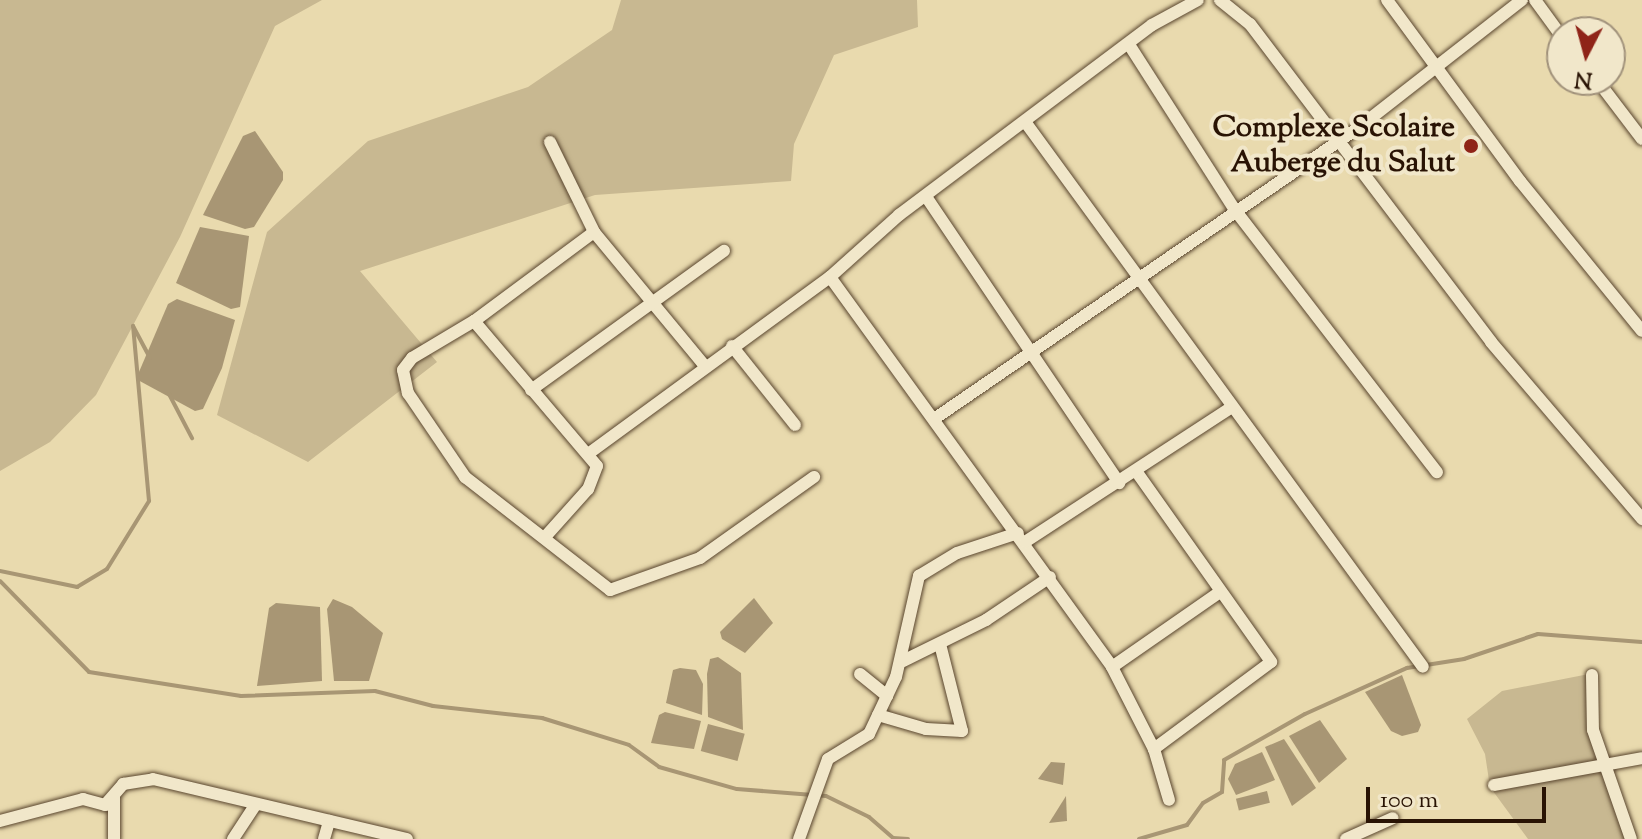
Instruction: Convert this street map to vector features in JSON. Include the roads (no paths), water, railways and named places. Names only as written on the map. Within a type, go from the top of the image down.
[{"type":"street","points":[[588,454],[704,365],[830,277],[899,215],[927,198],[1130,46],[1152,25],[1198,0]]},
{"type":"street","points":[[1220,0],[1250,24],[1491,342],[1642,519]]},
{"type":"street","points":[[1387,0],[1520,181],[1642,331]]},
{"type":"street","points":[[934,419],[1034,355],[1137,278],[1339,141],[1438,68],[1522,0]]},
{"type":"street","points":[[1130,46],[1235,210],[1437,472]]},
{"type":"street","points":[[1609,96],[1642,139]]},
{"type":"street","points":[[1026,123],[1423,667]]},
{"type":"street","points":[[550,142],[594,232],[704,365]]},
{"type":"street","points":[[927,198],[1119,483]]},
{"type":"street","points":[[594,232],[474,321],[412,358],[402,379],[436,429],[438,444],[465,477],[610,590],[700,558],[814,477]]},
{"type":"street","points":[[531,390],[724,251]]},
{"type":"street","points":[[830,277],[1022,538],[1112,667],[1154,749],[1169,800]]},
{"type":"street","points":[[474,321],[597,466],[596,476],[545,537]]},
{"type":"street","points":[[732,346],[795,425]]},
{"type":"street","points":[[799,839],[818,795],[828,759],[861,743],[903,661],[919,576],[957,553],[1022,538],[1119,483],[1232,407]]},
{"type":"street","points":[[1136,471],[1271,664],[1154,749]]},
{"type":"street","points":[[903,661],[940,644],[1050,577]]},
{"type":"street","points":[[1112,667],[1220,592]]},
{"type":"street","points":[[878,715],[926,729],[962,731],[940,644]]},
{"type":"street","points":[[860,674],[887,696]]},
{"type":"street","points":[[1592,675],[1593,730],[1631,838]]},
{"type":"street","points":[[1494,785],[1564,775],[1580,767],[1606,767],[1642,758]]},
{"type":"street","points":[[0,821],[83,799],[105,805],[123,784],[153,779],[407,839]]},
{"type":"street","points":[[114,796],[114,839]]},
{"type":"street","points":[[233,839],[256,804]]},
{"type":"street","points":[[1346,839],[1393,818]]},
{"type":"street","points":[[324,839],[329,821]]},
{"type":"waterway","points":[[0,571],[77,587],[107,569],[149,501],[133,326],[150,358]]},
{"type":"waterway","points":[[169,394],[192,438]]},
{"type":"waterway","points":[[0,581],[89,672],[241,696],[375,691],[433,706],[542,718],[629,745],[659,767],[737,789],[826,796],[869,817],[893,838],[908,839]]},
{"type":"waterway","points":[[1139,839],[1187,825],[1203,803],[1222,792],[1224,760],[1305,714],[1407,668],[1464,659],[1538,634],[1642,642]]},
{"type":"place","name":"Complexe Scolaire Auberge du Salut","points":[[1471,146]]}]
